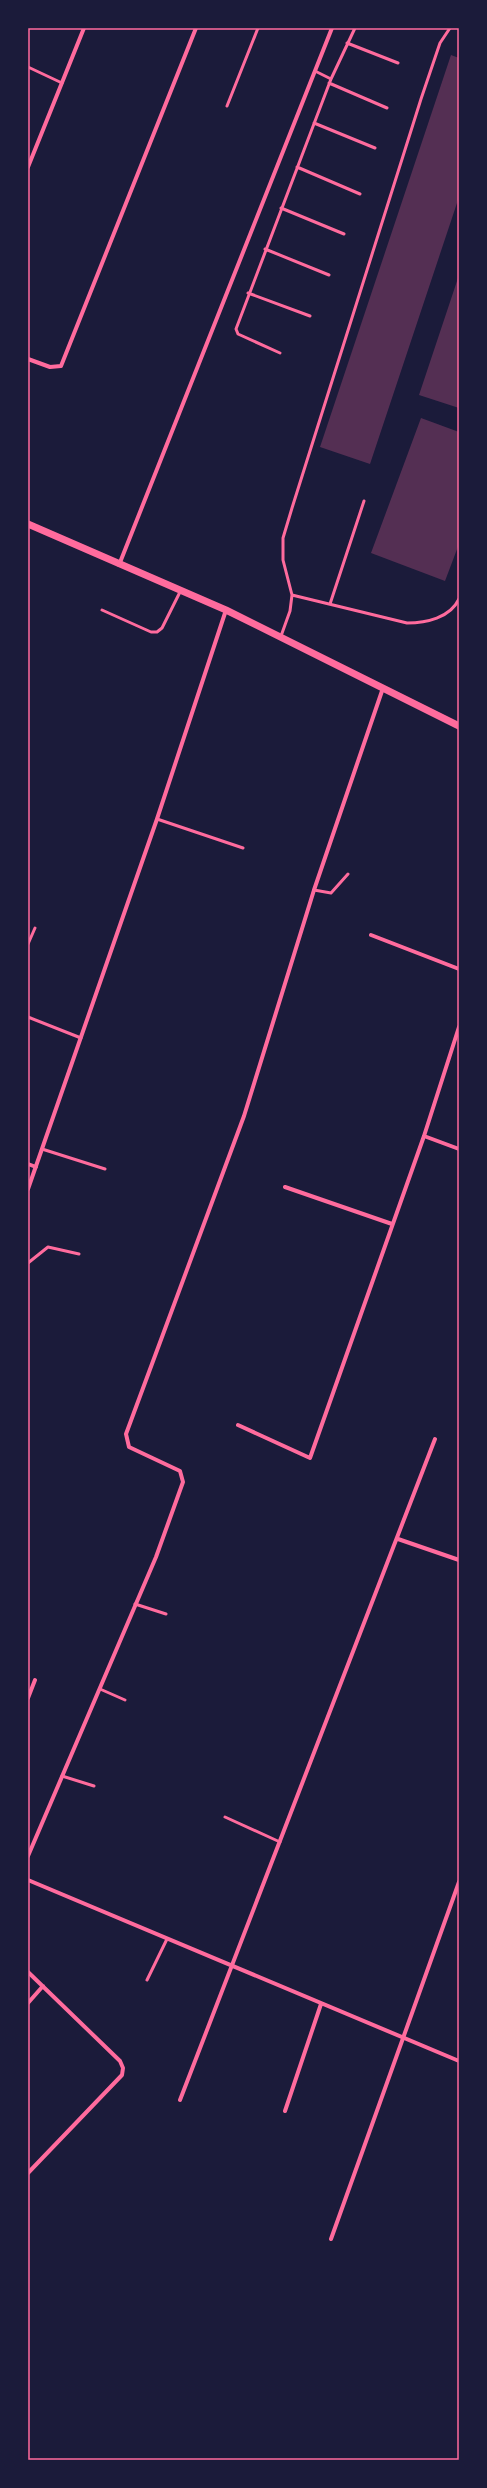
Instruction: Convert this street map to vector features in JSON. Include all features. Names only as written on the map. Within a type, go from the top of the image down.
[{"type":"street","points":[[28,167],[63,84],[84,28]]},
{"type":"street","points":[[28,359],[50,367],[61,366],[196,28]]},
{"type":"street","points":[[119,565],[332,28]]},
{"type":"street","points":[[28,524],[180,592],[226,610],[459,726]]},
{"type":"street","points":[[28,1189],[157,819],[226,610]]},
{"type":"street","points":[[28,1856],[156,1557],[183,1482],[183,1476],[180,1471],[129,1447],[126,1434],[244,1116],[314,890],[383,688]]},
{"type":"street","points":[[371,935],[459,969]]},
{"type":"street","points":[[238,1425],[310,1458],[424,1136],[459,1027]]},
{"type":"street","points":[[424,1136],[459,1149]]},
{"type":"street","points":[[28,1164],[36,1167]]},
{"type":"street","points":[[285,1187],[392,1224]]},
{"type":"street","points":[[180,2100],[398,1539],[435,1439]]},
{"type":"street","points":[[398,1539],[459,1560]]},
{"type":"street","points":[[28,1698],[35,1680]]},
{"type":"street","points":[[28,1880],[459,2061]]},
{"type":"street","points":[[331,2239],[459,1882]]},
{"type":"street","points":[[28,1972],[120,2061],[123,2068],[122,2075],[28,2173]]},
{"type":"street","points":[[28,2003],[43,1986]]},
{"type":"street","points":[[285,2111],[321,2004]]},
{"type":"lane","points":[[227,106],[258,28]]},
{"type":"lane","points":[[280,353],[238,334],[237,322],[329,83],[354,28]]},
{"type":"lane","points":[[280,638],[290,611],[292,595],[282,560],[283,538],[287,523],[421,99],[440,43],[450,28]]},
{"type":"lane","points":[[347,43],[398,63]]},
{"type":"lane","points":[[28,67],[63,84]]},
{"type":"lane","points":[[315,71],[331,79]]},
{"type":"lane","points":[[329,83],[387,108]]},
{"type":"lane","points":[[314,123],[375,148]]},
{"type":"lane","points":[[297,166],[360,194]]},
{"type":"lane","points":[[281,208],[344,234]]},
{"type":"lane","points":[[265,249],[329,275]]},
{"type":"lane","points":[[248,293],[310,316]]},
{"type":"lane","points":[[330,604],[364,501]]},
{"type":"lane","points":[[102,610],[151,632],[157,632],[162,628],[180,592]]},
{"type":"lane","points":[[292,595],[407,623],[420,623],[446,614],[459,599]]},
{"type":"lane","points":[[157,819],[243,848]]},
{"type":"lane","points":[[314,890],[331,892],[348,874]]},
{"type":"lane","points":[[28,944],[35,928]]},
{"type":"lane","points":[[28,1017],[81,1038]]},
{"type":"lane","points":[[42,1149],[105,1169]]},
{"type":"lane","points":[[28,1263],[48,1247],[80,1254]]},
{"type":"lane","points":[[135,1604],[166,1614]]},
{"type":"lane","points":[[100,1689],[126,1700]]},
{"type":"lane","points":[[62,1776],[94,1786]]},
{"type":"lane","points":[[225,1817],[280,1842]]},
{"type":"lane","points":[[147,1980],[167,1939]]},
{"type":"building","points":[[451,55],[459,58],[459,197],[370,464],[320,447]]},
{"type":"building","points":[[459,275],[459,408],[419,395]]},
{"type":"building","points":[[421,418],[459,432],[459,544],[445,581],[371,553]]}]
